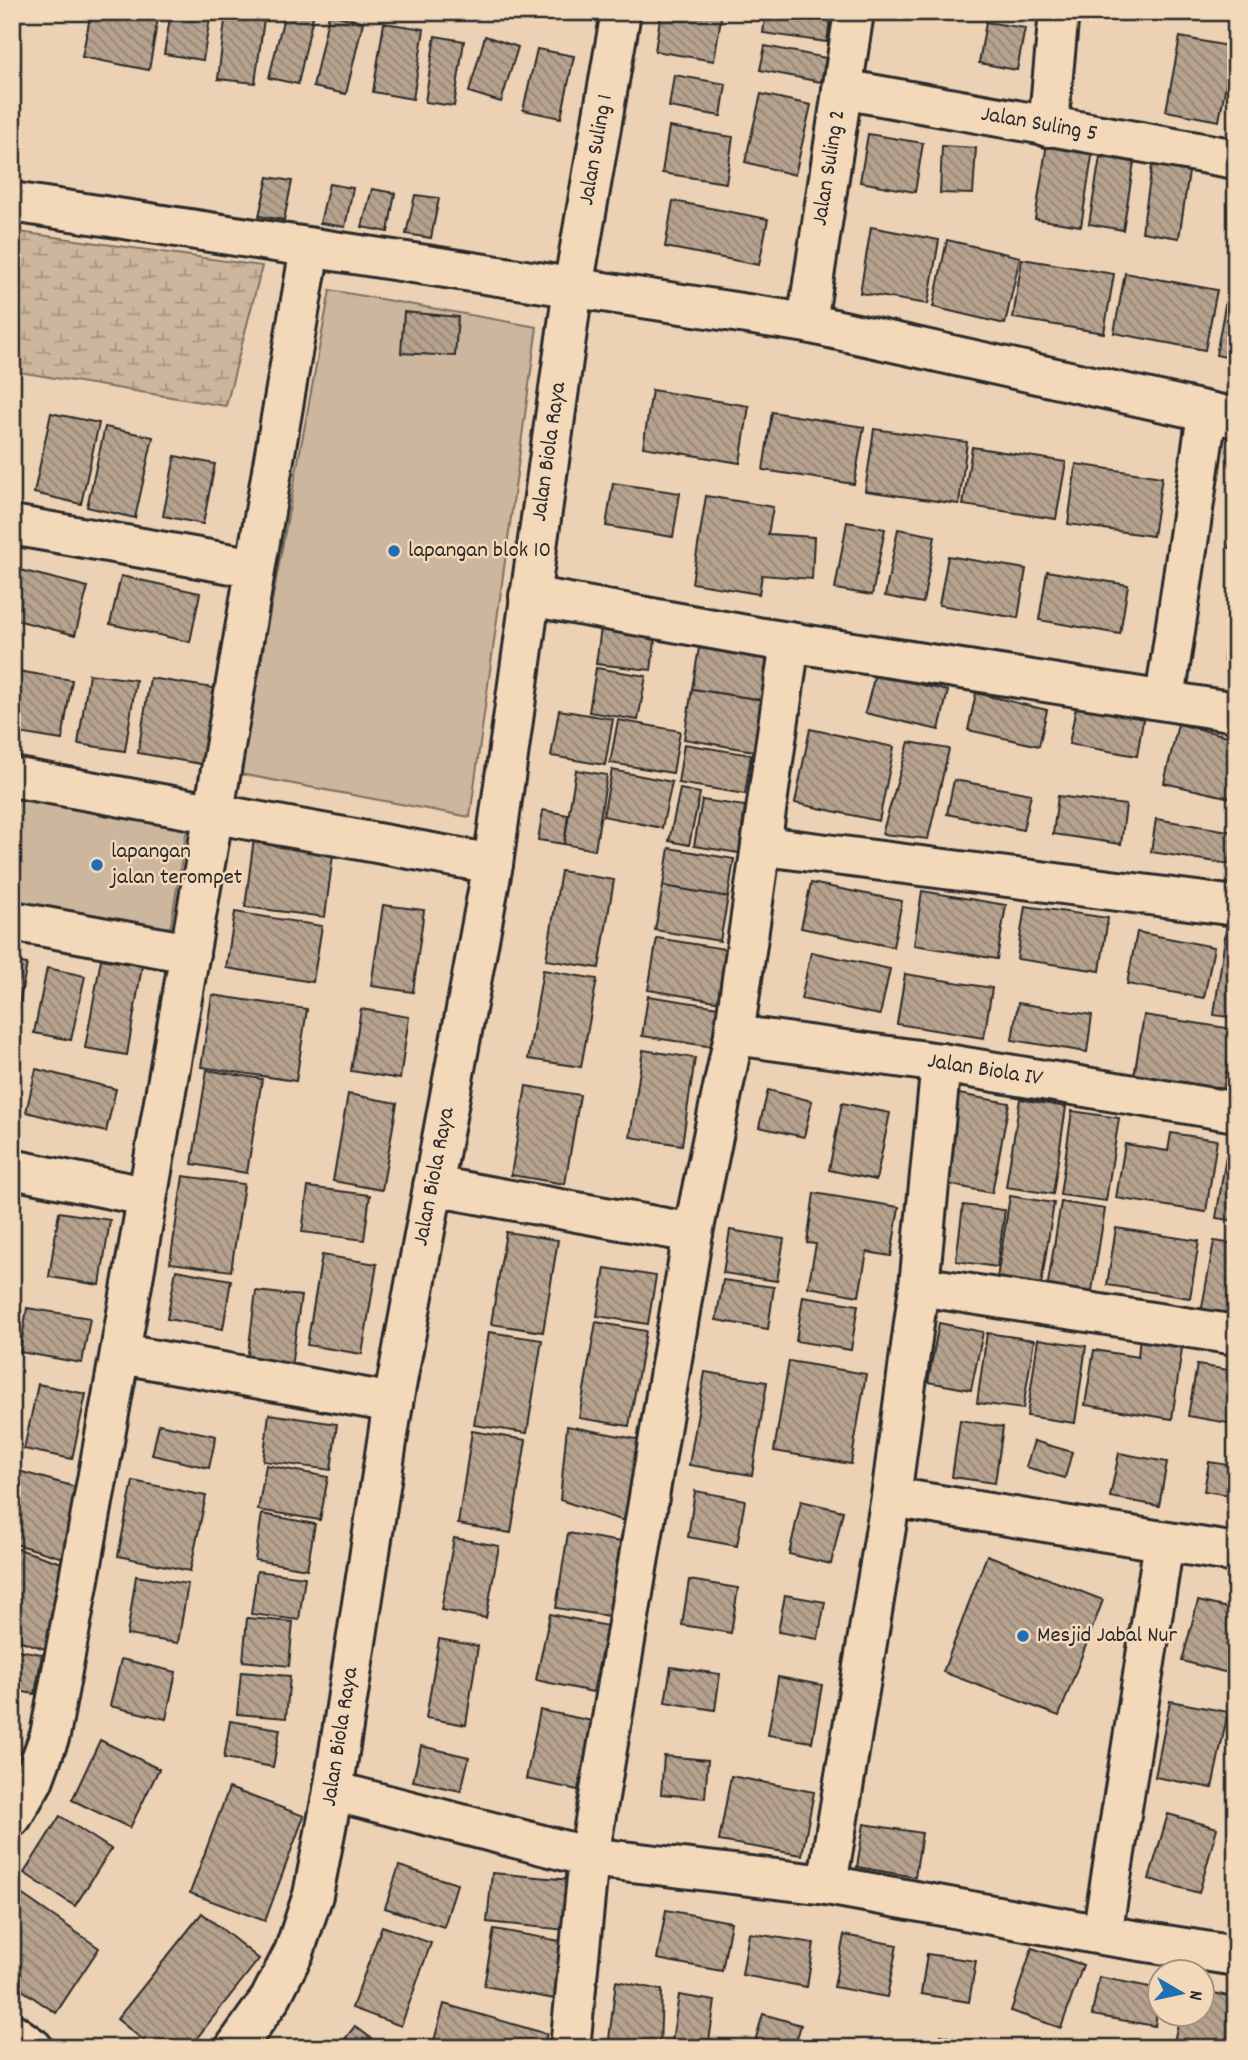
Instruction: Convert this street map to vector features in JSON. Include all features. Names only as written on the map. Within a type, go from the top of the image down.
[{"type":"street","name":"Jalan Suling 2","points":[[807,323],[854,12]]},
{"type":"street","points":[[1048,127],[1059,12]]},
{"type":"street","name":"Jalan Suling 1","points":[[573,288],[612,14]]},
{"type":"street","name":"Jalan Suling 5","points":[[842,89],[1236,159]]},
{"type":"street","points":[[12,202],[807,323],[1221,416],[1165,699]]},
{"type":"street","points":[[12,1817],[23,1775],[50,1735],[122,1354],[145,1196],[215,812],[310,248]]},
{"type":"street","name":"Jalan Biola Raya","points":[[235,2048],[270,1999],[294,1952],[313,1895],[333,1791],[393,1403],[493,864],[573,288]]},
{"type":"street","points":[[12,525],[255,568]]},
{"type":"street","points":[[529,596],[790,642],[1236,712]]},
{"type":"street","points":[[570,2048],[589,1857],[693,1233],[734,1035],[764,846],[790,642]]},
{"type":"street","points":[[12,777],[493,864]]},
{"type":"street","points":[[764,846],[1236,906]]},
{"type":"street","points":[[12,921],[190,953]]},
{"type":"street","name":"Jalan Biola IV","points":[[734,1035],[941,1063],[1236,1112]]},
{"type":"street","points":[[827,1885],[891,1497],[919,1286],[941,1063]]},
{"type":"street","points":[[12,1169],[145,1196]]},
{"type":"street","points":[[433,1186],[693,1233]]},
{"type":"street","points":[[919,1286],[1236,1335]]},
{"type":"street","points":[[122,1354],[393,1403]]},
{"type":"street","points":[[891,1497],[1236,1553]]},
{"type":"street","points":[[1102,1936],[1164,1542]]},
{"type":"street","points":[[333,1791],[589,1857],[827,1885],[1102,1936],[1236,1956]]},
{"type":"street","points":[[12,2033],[33,2048]]},
{"type":"green space","points":[[12,231],[262,266],[226,406],[12,371]]},
{"type":"green space","name":"lapangan blok 10","points":[[330,290],[537,327],[470,817],[240,774]]},
{"type":"green space","name":"lapangan jalan terompet","points":[[12,796],[187,828],[170,930],[12,903]]},
{"type":"building","points":[[91,12],[159,12],[149,70],[82,57]]},
{"type":"building","points":[[171,12],[211,12],[203,60],[164,54]]},
{"type":"building","points":[[226,12],[265,12],[255,83],[218,79]]},
{"type":"building","points":[[285,12],[314,12],[298,84],[269,78]]},
{"type":"building","points":[[661,12],[722,12],[714,61],[655,51]]},
{"type":"building","points":[[766,12],[831,12],[827,42],[763,33]]},
{"type":"building","points":[[329,14],[363,22],[346,94],[313,87]]},
{"type":"building","points":[[986,22],[1025,28],[1017,70],[979,63]]},
{"type":"building","points":[[384,23],[424,29],[413,99],[373,92]]},
{"type":"building","points":[[435,36],[464,41],[454,106],[425,102]]},
{"type":"building","points":[[485,36],[518,47],[501,102],[469,92]]},
{"type":"building","points":[[1180,37],[1233,47],[1219,121],[1166,111]]},
{"type":"building","points":[[765,46],[826,58],[821,82],[760,70]]},
{"type":"building","points":[[537,49],[574,56],[561,118],[523,110]]},
{"type":"building","points":[[674,75],[726,84],[721,116],[669,107]]},
{"type":"building","points":[[761,94],[811,105],[795,175],[745,162]]},
{"type":"building","points":[[669,127],[733,137],[726,183],[662,173]]},
{"type":"building","points":[[868,134],[923,143],[915,192],[860,182]]},
{"type":"building","points":[[1047,143],[1093,150],[1081,226],[1035,219]]},
{"type":"building","points":[[942,146],[976,148],[973,194],[940,193]]},
{"type":"building","points":[[1100,157],[1134,162],[1123,230],[1089,224]]},
{"type":"building","points":[[1153,159],[1190,165],[1179,238],[1142,232]]},
{"type":"building","points":[[268,177],[292,181],[284,220],[259,216]]},
{"type":"building","points":[[329,184],[353,188],[345,227],[320,223]]},
{"type":"building","points":[[372,189],[395,193],[388,232],[362,227]]},
{"type":"building","points":[[415,195],[439,198],[431,238],[406,234]]},
{"type":"building","points":[[673,201],[768,219],[759,265],[665,247]]},
{"type":"building","points":[[871,227],[939,240],[928,304],[860,293]]},
{"type":"building","points":[[947,240],[1020,257],[1005,324],[933,307]]},
{"type":"building","points":[[1022,259],[1114,274],[1104,333],[1013,318]]},
{"type":"building","points":[[1125,273],[1217,290],[1205,350],[1114,333]]},
{"type":"building","points":[[1226,300],[1236,302],[1236,359],[1216,355]]},
{"type":"building","points":[[404,312],[458,317],[455,356],[401,353]]},
{"type":"building","points":[[652,390],[749,406],[740,463],[643,447]]},
{"type":"building","points":[[772,412],[864,427],[854,484],[763,470]]},
{"type":"building","points":[[51,413],[99,423],[81,504],[34,493]]},
{"type":"building","points":[[105,427],[153,437],[135,518],[87,507]]},
{"type":"building","points":[[874,429],[967,442],[959,504],[865,491]]},
{"type":"building","points":[[972,447],[1066,462],[1056,519],[963,505]]},
{"type":"building","points":[[175,456],[215,464],[203,524],[163,516]]},
{"type":"building","points":[[1076,464],[1162,477],[1153,536],[1068,524]]},
{"type":"building","points":[[613,483],[680,493],[673,537],[606,526]]},
{"type":"building","points":[[706,496],[773,507],[768,534],[814,537],[812,579],[762,575],[759,594],[692,583]]},
{"type":"building","points":[[1236,506],[1236,549],[1229,548]]},
{"type":"building","points":[[847,522],[885,529],[872,595],[835,589]]},
{"type":"building","points":[[898,529],[935,536],[923,603],[885,596]]},
{"type":"building","points":[[948,556],[1026,569],[1018,618],[939,605]]},
{"type":"building","points":[[12,568],[88,587],[75,635],[12,619]]},
{"type":"building","points":[[1047,571],[1128,585],[1120,634],[1039,620]]},
{"type":"building","points":[[121,576],[200,593],[190,642],[110,624]]},
{"type":"building","points":[[1230,597],[1236,598],[1236,661],[1224,660]]},
{"type":"building","points":[[603,613],[658,620],[651,670],[596,664]]},
{"type":"building","points":[[699,648],[769,659],[762,700],[692,689]]},
{"type":"building","points":[[596,668],[646,676],[638,720],[589,712]]},
{"type":"building","points":[[12,670],[72,680],[62,740],[12,732]]},
{"type":"building","points":[[89,674],[136,680],[125,751],[78,744]]},
{"type":"building","points":[[875,674],[948,691],[939,730],[865,713]]},
{"type":"building","points":[[150,678],[220,689],[207,765],[138,753]]},
{"type":"building","points":[[692,689],[762,700],[754,751],[684,739]]},
{"type":"building","points":[[976,693],[1047,710],[1039,746],[968,730]]},
{"type":"building","points":[[1077,702],[1144,714],[1137,756],[1069,744]]},
{"type":"building","points":[[559,710],[613,719],[605,765],[551,756]]},
{"type":"building","points":[[618,720],[680,731],[673,773],[610,763]]},
{"type":"building","points":[[1178,724],[1236,738],[1235,799],[1164,783]]},
{"type":"building","points":[[810,729],[894,747],[879,821],[795,803]]},
{"type":"building","points":[[909,742],[949,749],[928,839],[882,834]]},
{"type":"building","points":[[684,744],[751,755],[745,794],[678,783]]},
{"type":"building","points":[[576,770],[607,775],[595,850],[564,844]]},
{"type":"building","points":[[612,770],[672,782],[662,828],[603,816]]},
{"type":"building","points":[[954,780],[1031,794],[1023,830],[947,814]]},
{"type":"building","points":[[680,789],[700,793],[689,845],[669,841]]},
{"type":"building","points":[[1058,796],[1126,805],[1121,844],[1053,834]]},
{"type":"building","points":[[702,800],[745,806],[739,853],[694,846]]},
{"type":"building","points":[[543,810],[568,815],[564,844],[538,840]]},
{"type":"building","points":[[1156,819],[1235,832],[1230,864],[1151,852]]},
{"type":"building","points":[[254,838],[334,847],[325,917],[245,907]]},
{"type":"building","points":[[669,848],[734,859],[728,897],[663,886]]},
{"type":"building","points":[[561,871],[614,880],[599,968],[546,960]]},
{"type":"building","points":[[811,883],[902,901],[893,947],[801,928]]},
{"type":"building","points":[[663,886],[728,897],[720,941],[655,930]]},
{"type":"building","points":[[922,891],[1006,905],[997,959],[914,945]]},
{"type":"building","points":[[383,905],[424,910],[413,992],[371,986]]},
{"type":"building","points":[[1025,906],[1108,918],[1100,971],[1017,959]]},
{"type":"building","points":[[235,912],[322,926],[313,982],[226,968]]},
{"type":"building","points":[[1227,923],[1236,925],[1236,1018],[1214,1015]]},
{"type":"building","points":[[1137,932],[1214,947],[1204,998],[1127,984]]},
{"type":"building","points":[[657,938],[731,950],[722,1002],[648,990]]},
{"type":"building","points":[[811,952],[890,969],[880,1015],[801,999]]},
{"type":"building","points":[[101,959],[142,966],[127,1055],[85,1048]]},
{"type":"building","points":[[12,961],[27,964],[18,1010],[12,1009]]},
{"type":"building","points":[[47,968],[85,976],[71,1040],[34,1033]]},
{"type":"building","points":[[543,970],[597,979],[581,1067],[528,1059]]},
{"type":"building","points":[[905,974],[992,988],[984,1038],[897,1024]]},
{"type":"building","points":[[212,995],[307,1009],[296,1081],[201,1067]]},
{"type":"building","points":[[648,996],[719,1007],[714,1047],[642,1036]]},
{"type":"building","points":[[1018,1003],[1092,1015],[1087,1052],[1012,1040]]},
{"type":"building","points":[[361,1009],[409,1017],[400,1079],[351,1071]]},
{"type":"building","points":[[1144,1015],[1233,1029],[1223,1091],[1134,1077]]},
{"type":"building","points":[[643,1050],[695,1058],[682,1145],[630,1137]]},
{"type":"building","points":[[36,1069],[116,1089],[106,1132],[26,1112]]},
{"type":"building","points":[[207,1070],[262,1079],[247,1173],[192,1164]]},
{"type":"building","points":[[526,1086],[580,1095],[565,1184],[511,1175]]},
{"type":"building","points":[[768,1090],[812,1101],[804,1137],[759,1127]]},
{"type":"building","points":[[953,1093],[1009,1103],[992,1193],[937,1182]]},
{"type":"building","points":[[348,1094],[397,1103],[382,1190],[333,1181]]},
{"type":"building","points":[[1020,1099],[1066,1107],[1053,1194],[1006,1187]]},
{"type":"building","points":[[842,1103],[890,1113],[876,1180],[829,1170]]},
{"type":"building","points":[[1072,1111],[1119,1118],[1106,1201],[1060,1195]]},
{"type":"building","points":[[1171,1133],[1217,1140],[1206,1212],[1116,1198],[1125,1144],[1168,1151]]},
{"type":"building","points":[[1226,1156],[1236,1157],[1236,1221],[1216,1218]]},
{"type":"building","points":[[183,1176],[244,1184],[231,1271],[170,1263]]},
{"type":"building","points":[[308,1187],[370,1195],[364,1240],[302,1232]]},
{"type":"building","points":[[814,1193],[899,1207],[891,1256],[867,1252],[859,1296],[808,1287],[816,1244],[807,1243]]},
{"type":"building","points":[[1010,1196],[1054,1203],[1041,1285],[997,1278]]},
{"type":"building","points":[[1061,1202],[1105,1209],[1091,1297],[1047,1290]]},
{"type":"building","points":[[963,1205],[1005,1210],[997,1267],[956,1261]]},
{"type":"building","points":[[59,1212],[110,1220],[100,1285],[49,1277]]},
{"type":"building","points":[[1116,1228],[1199,1241],[1190,1298],[1107,1285]]},
{"type":"building","points":[[730,1230],[784,1239],[777,1281],[723,1273]]},
{"type":"building","points":[[506,1232],[558,1240],[543,1332],[491,1324]]},
{"type":"building","points":[[1214,1241],[1236,1244],[1236,1300],[1230,1299],[1227,1317],[1201,1313]]},
{"type":"building","points":[[322,1255],[377,1264],[362,1354],[307,1345]]},
{"type":"building","points":[[605,1268],[656,1276],[648,1324],[597,1316]]},
{"type":"building","points":[[176,1270],[231,1280],[223,1329],[167,1319]]},
{"type":"building","points":[[723,1280],[774,1287],[768,1329],[716,1320]]},
{"type":"building","points":[[256,1291],[301,1296],[291,1367],[247,1361]]},
{"type":"building","points":[[803,1296],[858,1305],[851,1350],[796,1341]]},
{"type":"building","points":[[27,1308],[90,1318],[82,1363],[20,1352]]},
{"type":"building","points":[[596,1322],[646,1331],[629,1426],[579,1418]]},
{"type":"building","points":[[939,1323],[983,1332],[971,1390],[928,1382]]},
{"type":"building","points":[[489,1332],[542,1340],[527,1433],[474,1425]]},
{"type":"building","points":[[987,1333],[1034,1340],[1023,1409],[977,1403]]},
{"type":"building","points":[[1140,1335],[1183,1341],[1172,1419],[1085,1405],[1094,1350],[1138,1357]]},
{"type":"building","points":[[1038,1339],[1086,1346],[1075,1423],[1027,1416]]},
{"type":"building","points":[[789,1361],[866,1374],[851,1464],[774,1451]]},
{"type":"building","points":[[1197,1365],[1236,1371],[1236,1441],[1231,1440],[1234,1424],[1188,1416]]},
{"type":"building","points":[[705,1372],[767,1382],[752,1475],[689,1465]]},
{"type":"building","points":[[38,1384],[86,1394],[72,1459],[24,1449]]},
{"type":"building","points":[[269,1414],[337,1424],[331,1470],[263,1461]]},
{"type":"building","points":[[960,1420],[1003,1427],[995,1483],[952,1477]]},
{"type":"building","points":[[159,1424],[216,1436],[209,1468],[152,1455]]},
{"type":"building","points":[[567,1426],[647,1441],[627,1522],[560,1500]]},
{"type":"building","points":[[472,1431],[526,1440],[511,1533],[458,1524]]},
{"type":"building","points":[[1034,1441],[1072,1452],[1065,1478],[1026,1467]]},
{"type":"building","points":[[1119,1453],[1167,1462],[1159,1506],[1110,1497]]},
{"type":"building","points":[[1209,1462],[1236,1466],[1236,1496],[1204,1491]]},
{"type":"building","points":[[266,1465],[328,1477],[320,1520],[258,1510]]},
{"type":"building","points":[[15,1470],[83,1489],[63,1558],[12,1543]]},
{"type":"building","points":[[133,1481],[206,1496],[190,1571],[118,1556]]},
{"type":"building","points":[[695,1491],[745,1500],[737,1546],[688,1537]]},
{"type":"building","points":[[801,1501],[843,1511],[831,1564],[789,1554]]},
{"type":"building","points":[[262,1514],[315,1524],[307,1569],[255,1560]]},
{"type":"building","points":[[568,1533],[621,1542],[609,1616],[556,1608]]},
{"type":"building","points":[[454,1538],[499,1546],[486,1618],[441,1610]]},
{"type":"building","points":[[12,1547],[77,1568],[51,1651],[12,1638]]},
{"type":"building","name":"Mesjid Jabal Nur","points":[[987,1555],[1103,1600],[1059,1716],[943,1672]]},
{"type":"building","points":[[257,1571],[305,1577],[299,1620],[251,1614]]},
{"type":"building","points":[[136,1576],[188,1584],[178,1643],[127,1635]]},
{"type":"building","points":[[689,1580],[738,1588],[731,1633],[682,1625]]},
{"type":"building","points":[[785,1595],[825,1602],[818,1639],[778,1632]]},
{"type":"building","points":[[1198,1601],[1236,1610],[1236,1660],[1232,1674],[1182,1661]]},
{"type":"building","points":[[550,1614],[607,1626],[593,1692],[536,1680]]},
{"type":"building","points":[[247,1618],[293,1622],[289,1666],[243,1661]]},
{"type":"building","points":[[439,1639],[478,1646],[466,1725],[426,1718]]},
{"type":"building","points":[[12,1649],[42,1654],[35,1694],[12,1690]]},
{"type":"building","points":[[121,1659],[176,1672],[166,1719],[110,1706]]},
{"type":"building","points":[[671,1667],[720,1674],[715,1710],[665,1702]]},
{"type":"building","points":[[241,1672],[290,1676],[286,1718],[237,1714]]},
{"type":"building","points":[[778,1677],[822,1685],[812,1742],[768,1735]]},
{"type":"building","points":[[1170,1701],[1228,1712],[1212,1788],[1155,1777]]},
{"type":"building","points":[[540,1710],[592,1721],[578,1790],[526,1779]]},
{"type":"building","points":[[230,1721],[280,1729],[273,1767],[224,1758]]},
{"type":"building","points":[[100,1740],[159,1769],[130,1828],[72,1800]]},
{"type":"building","points":[[421,1746],[469,1757],[461,1791],[413,1781]]},
{"type":"building","points":[[664,1756],[708,1760],[705,1798],[661,1794]]},
{"type":"building","points":[[731,1776],[814,1792],[802,1855],[719,1841]]},
{"type":"building","points":[[229,1788],[304,1816],[265,1921],[190,1893]]},
{"type":"building","points":[[1168,1814],[1217,1828],[1199,1893],[1149,1879]]},
{"type":"building","points":[[60,1816],[111,1849],[75,1906],[24,1873]]},
{"type":"building","points":[[864,1824],[922,1833],[915,1877],[857,1867]]},
{"type":"building","points":[[399,1866],[457,1884],[444,1927],[385,1908]]},
{"type":"building","points":[[492,1873],[571,1880],[566,1930],[487,1922]]},
{"type":"building","points":[[17,1891],[99,1948],[56,2013],[12,1983],[12,1898]]},
{"type":"building","points":[[666,1910],[731,1922],[722,1971],[657,1959]]},
{"type":"building","points":[[202,1913],[259,1959],[189,2048],[153,2048],[117,2019]]},
{"type":"building","points":[[382,1926],[431,1943],[401,2026],[352,2008]]},
{"type":"building","points":[[494,1929],[566,1942],[555,1999],[484,1986]]},
{"type":"building","points":[[749,1933],[814,1943],[807,1987],[742,1975]]},
{"type":"building","points":[[844,1935],[897,1945],[887,1997],[834,1987]]},
{"type":"building","points":[[1032,1948],[1083,1965],[1061,2028],[1011,2011]]},
{"type":"building","points":[[927,1954],[976,1961],[969,2002],[921,1994]]},
{"type":"building","points":[[1099,1977],[1146,1986],[1146,2024],[1092,2015]]},
{"type":"building","points":[[616,1981],[662,1990],[660,2048],[608,2048]]},
{"type":"building","points":[[1216,1993],[1236,1998],[1236,2048],[1197,2048],[1174,2042],[1177,2028],[1216,2028]]},
{"type":"building","points":[[679,1995],[715,2001],[708,2048],[671,2048]]},
{"type":"building","points":[[444,2004],[547,2034],[543,2048],[432,2048]]},
{"type":"building","points":[[763,2014],[801,2025],[794,2048],[753,2048]]},
{"type":"building","points":[[355,2026],[384,2048],[338,2048]]},
{"type":"building","points":[[941,2035],[980,2046],[980,2048],[938,2048]]},
{"type":"place","name":"lapangan blok 10","points":[[394,551]]},
{"type":"place","name":"lapangan jalan terompet","points":[[97,865]]},
{"type":"place","name":"Mesjid Jabal Nur","points":[[1023,1636]]}]
